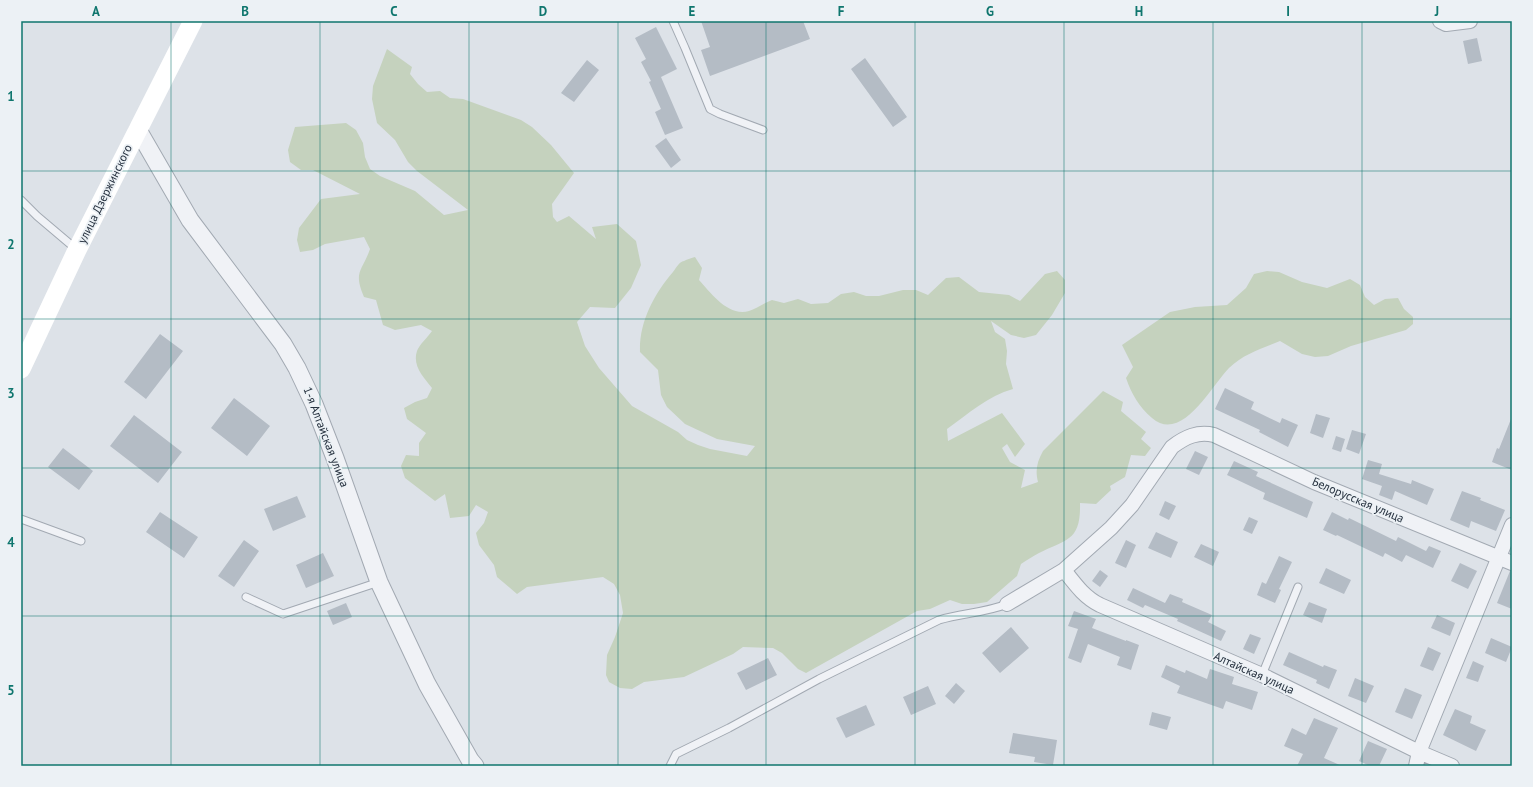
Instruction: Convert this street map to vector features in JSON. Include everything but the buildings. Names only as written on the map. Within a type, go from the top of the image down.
[{"type":"main road","name":"улица Дзержинского","points":[[21,369],[77,250],[193,21]]},
{"type":"street","points":[[1440,21],[1446,24],[1454,24],[1470,21]]},
{"type":"street","name":"1-я Алтайская улица","points":[[138,130],[190,220],[283,344],[298,368],[314,404],[379,582],[427,684],[470,760],[475,766]]},
{"type":"street","name":"Белорусская улица","points":[[1064,570],[1123,516],[1172,447],[1188,437],[1205,432],[1314,482],[1512,564]]},
{"type":"street","points":[[1416,766],[1419,752],[1512,525]]},
{"type":"street","points":[[1007,604],[1064,570]]},
{"type":"street","name":"Алтайская улица","points":[[1064,570],[1083,593],[1100,605],[1262,675],[1419,752],[1452,766]]},
{"type":"lane","points":[[673,21],[710,108],[720,114],[763,130]]},
{"type":"lane","points":[[21,200],[37,216],[77,250]]},
{"type":"lane","points":[[21,520],[81,541]]},
{"type":"lane","points":[[246,597],[283,614],[379,582]]},
{"type":"lane","points":[[1262,675],[1298,587]]},
{"type":"lane","points":[[670,766],[676,754],[939,620],[952,616],[994,610],[1007,604]]},
{"type":"green space","points":[[387,49],[412,67],[410,74],[427,92],[440,91],[450,98],[463,99],[521,120],[532,127],[551,145],[574,173],[552,204],[553,217],[557,222],[569,216],[596,239],[592,227],[617,224],[636,241],[641,265],[631,288],[615,308],[590,307],[577,322],[585,346],[599,368],[632,406],[678,432],[687,440],[710,449],[747,456],[755,446],[717,439],[685,424],[667,407],[661,395],[658,370],[640,352],[642,330],[654,299],[679,264],[695,257],[702,268],[699,280],[721,303],[734,311],[741,312],[749,311],[772,300],[784,303],[798,299],[811,304],[828,303],[841,294],[854,292],[866,296],[879,296],[903,290],[916,290],[928,295],[946,278],[959,277],[979,292],[1009,295],[1020,301],[1045,274],[1057,271],[1065,280],[1065,293],[1052,315],[1036,335],[1024,338],[1011,335],[991,321],[995,332],[1005,339],[1007,351],[1006,364],[1013,389],[995,396],[947,429],[948,441],[1002,413],[1025,444],[1015,457],[1007,444],[1002,448],[1010,462],[1025,470],[1021,488],[1038,482],[1037,466],[1043,451],[1103,391],[1123,402],[1121,411],[1146,432],[1141,439],[1151,448],[1145,456],[1131,455],[1125,477],[1110,486],[1111,490],[1096,504],[1080,503],[1078,525],[1075,532],[1070,537],[1021,564],[1017,576],[987,602],[962,604],[950,600],[930,609],[917,611],[806,673],[798,669],[782,653],[773,648],[743,647],[733,654],[684,677],[644,682],[632,689],[620,688],[609,682],[606,675],[607,655],[623,613],[620,595],[614,584],[603,577],[527,587],[517,594],[497,577],[494,565],[479,545],[476,533],[484,523],[488,512],[476,505],[469,516],[450,518],[445,494],[435,501],[405,478],[401,466],[406,455],[419,456],[419,443],[426,433],[407,419],[404,408],[427,398],[432,388],[417,367],[416,356],[418,349],[432,331],[421,325],[395,330],[383,325],[376,300],[364,297],[359,282],[360,272],[370,249],[364,237],[325,244],[313,250],[300,252],[297,240],[299,228],[321,199],[360,194],[313,170],[301,170],[290,162],[288,150],[295,127],[346,123],[356,130],[363,143],[365,157],[370,169],[380,176],[415,191],[444,215],[468,210],[417,171],[408,162],[395,140],[377,123],[372,99],[373,86]]},
{"type":"green space","points":[[1267,271],[1279,272],[1302,282],[1327,288],[1350,279],[1360,285],[1365,297],[1374,305],[1385,299],[1398,298],[1404,309],[1413,317],[1413,324],[1406,330],[1351,346],[1328,356],[1315,357],[1302,354],[1280,341],[1253,352],[1235,363],[1222,376],[1195,409],[1185,418],[1174,424],[1163,424],[1147,414],[1139,404],[1128,384],[1126,378],[1133,367],[1122,345],[1170,312],[1195,307],[1227,305],[1246,288],[1254,274]]}]
